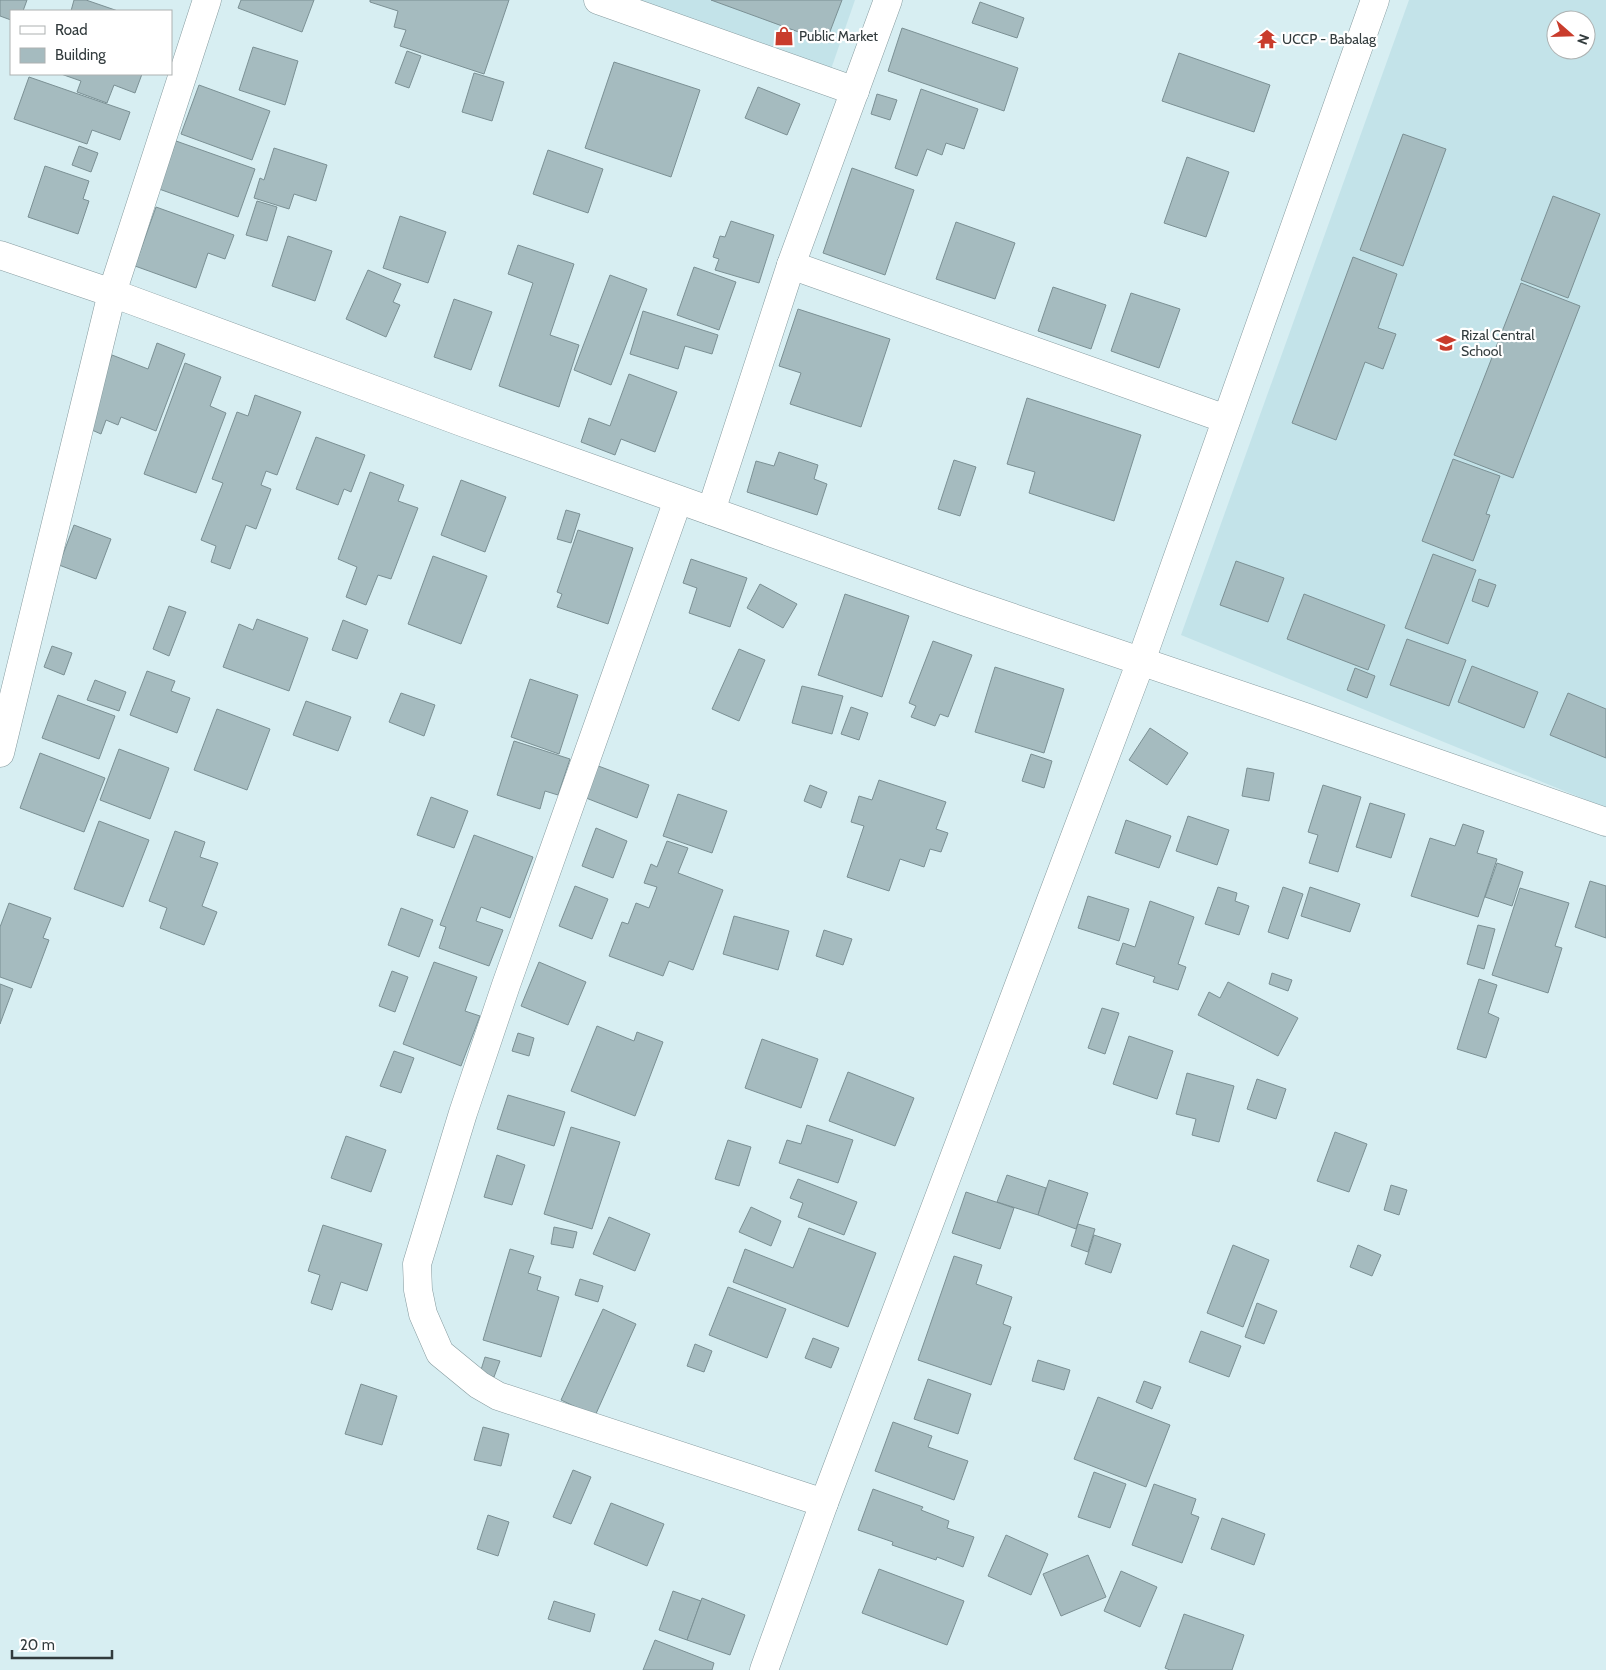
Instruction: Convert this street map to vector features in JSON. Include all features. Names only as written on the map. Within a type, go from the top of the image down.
[{"type":"street","points":[[0,753],[112,293],[207,0]]},
{"type":"street","points":[[598,0],[855,91]]},
{"type":"street","points":[[712,511],[791,265],[888,0]]},
{"type":"street","points":[[764,1670],[824,1503],[1141,661],[1375,0]]},
{"type":"street","points":[[0,255],[112,293],[458,421],[963,601],[1360,735],[1606,822]]},
{"type":"street","points":[[791,265],[1226,419]]},
{"type":"street","points":[[678,500],[462,1113],[417,1264],[418,1290],[423,1314],[440,1353],[479,1385],[498,1396],[824,1503]]},
{"type":"shaded area","name":"Public Market","points":[[622,0],[855,0],[830,72]]},
{"type":"shaded area","name":"Rizal Central School","points":[[1409,0],[1606,0],[1606,808],[1181,635]]},
{"type":"building","points":[[0,0],[27,0],[23,10],[10,10],[10,20],[0,16]]},
{"type":"building","points":[[74,0],[86,0],[115,10],[71,10]]},
{"type":"building","points":[[241,0],[314,0],[302,32],[238,8]]},
{"type":"building","points":[[370,0],[509,0],[484,74],[400,46],[406,30],[394,27],[398,11],[370,2]]},
{"type":"building","points":[[711,0],[842,0],[826,42]]},
{"type":"building","points":[[980,2],[1024,18],[1017,38],[972,23]]},
{"type":"building","points":[[902,28],[1018,68],[1004,111],[888,71]]},
{"type":"building","points":[[253,47],[298,61],[285,105],[239,90]]},
{"type":"building","points":[[407,51],[421,56],[409,88],[395,83]]},
{"type":"building","points":[[1179,53],[1270,85],[1254,132],[1162,101]]},
{"type":"building","points":[[614,62],[700,90],[671,177],[585,148]]},
{"type":"building","points":[[474,73],[504,82],[492,121],[462,112]]},
{"type":"building","points":[[64,75],[142,75],[135,93],[114,85],[107,103],[77,92],[81,81]]},
{"type":"building","points":[[29,77],[130,112],[120,140],[92,130],[87,144],[14,119]]},
{"type":"building","points":[[199,85],[270,111],[252,160],[181,134]]},
{"type":"building","points":[[758,87],[800,104],[787,135],[745,118]]},
{"type":"building","points":[[921,89],[978,109],[964,149],[946,143],[942,155],[927,149],[917,176],[895,168]]},
{"type":"building","points":[[877,94],[897,100],[890,120],[871,114]]},
{"type":"building","points":[[1403,134],[1446,149],[1403,266],[1360,250]]},
{"type":"building","points":[[176,141],[255,169],[238,217],[159,189]]},
{"type":"building","points":[[79,146],[98,153],[91,172],[72,165]]},
{"type":"building","points":[[274,148],[327,165],[316,201],[294,194],[289,209],[254,198],[260,178],[264,180]]},
{"type":"building","points":[[548,150],[603,169],[588,213],[533,194]]},
{"type":"building","points":[[1187,157],[1229,172],[1206,237],[1164,223]]},
{"type":"building","points":[[45,166],[89,181],[83,199],[89,201],[78,234],[28,217]]},
{"type":"building","points":[[852,168],[914,190],[885,275],[823,253]]},
{"type":"building","points":[[1553,196],[1600,214],[1568,298],[1521,280]]},
{"type":"building","points":[[257,201],[277,207],[267,241],[246,235]]},
{"type":"building","points":[[156,207],[234,235],[225,259],[208,253],[196,288],[135,266]]},
{"type":"building","points":[[400,216],[446,232],[428,283],[383,268]]},
{"type":"building","points":[[731,221],[774,235],[759,283],[715,270],[719,259],[713,257],[720,236],[725,237]]},
{"type":"building","points":[[956,222],[1015,243],[995,299],[936,279]]},
{"type":"building","points":[[288,236],[332,251],[315,301],[272,286]]},
{"type":"building","points":[[518,245],[574,264],[550,335],[579,345],[559,407],[499,386],[533,283],[508,274]]},
{"type":"building","points":[[1353,257],[1397,274],[1378,328],[1396,334],[1383,369],[1365,362],[1336,440],[1292,423]]},
{"type":"building","points":[[694,267],[736,282],[719,330],[677,315]]},
{"type":"building","points":[[368,270],[401,284],[393,302],[400,305],[386,337],[346,319]]},
{"type":"building","points":[[610,275],[647,289],[611,385],[574,370]]},
{"type":"building","points":[[1521,283],[1580,306],[1513,478],[1454,455]]},
{"type":"building","points":[[1053,287],[1106,305],[1091,349],[1038,331]]},
{"type":"building","points":[[1131,293],[1180,309],[1159,368],[1111,351]]},
{"type":"building","points":[[454,299],[492,312],[471,370],[434,357]]},
{"type":"building","points":[[798,309],[890,339],[861,427],[790,404],[801,373],[779,366]]},
{"type":"building","points":[[643,311],[718,335],[712,354],[685,346],[678,369],[630,354]]},
{"type":"building","points":[[157,343],[185,354],[156,431],[121,417],[118,425],[106,420],[101,434],[85,427],[112,355],[148,369]]},
{"type":"building","points":[[185,363],[221,377],[210,406],[226,413],[196,493],[144,474]]},
{"type":"building","points":[[629,374],[677,392],[655,452],[621,439],[615,455],[581,442],[589,418],[610,426]]},
{"type":"building","points":[[255,395],[301,412],[277,475],[266,471],[261,485],[271,489],[256,529],[246,525],[230,569],[211,562],[216,546],[201,540],[223,483],[212,479],[237,412],[248,416]]},
{"type":"building","points":[[1027,398],[1141,435],[1114,521],[1029,493],[1035,472],[1007,464]]},
{"type":"building","points":[[316,437],[365,455],[351,492],[344,489],[338,505],[296,489]]},
{"type":"building","points":[[779,452],[818,465],[814,479],[827,484],[817,515],[747,492],[756,461],[774,466]]},
{"type":"building","points":[[1453,459],[1500,476],[1486,514],[1490,515],[1473,561],[1422,541]]},
{"type":"building","points":[[954,460],[976,467],[960,516],[938,509]]},
{"type":"building","points":[[370,472],[404,485],[398,501],[418,508],[391,579],[378,575],[366,605],[346,597],[357,567],[338,559]]},
{"type":"building","points":[[461,480],[506,497],[485,552],[441,535]]},
{"type":"building","points":[[566,510],[580,514],[571,543],[557,539]]},
{"type":"building","points":[[74,525],[111,539],[96,579],[59,565]]},
{"type":"building","points":[[578,530],[633,548],[608,624],[557,607],[562,594],[557,592]]},
{"type":"building","points":[[1433,554],[1476,570],[1448,644],[1405,628]]},
{"type":"building","points":[[433,556],[487,576],[461,644],[408,624]]},
{"type":"building","points":[[691,559],[747,578],[730,627],[689,613],[697,588],[683,583]]},
{"type":"building","points":[[1236,561],[1284,578],[1268,622],[1220,605]]},
{"type":"building","points":[[1479,579],[1496,585],[1488,607],[1472,601]]},
{"type":"building","points":[[760,584],[797,604],[783,628],[747,608]]},
{"type":"building","points":[[845,594],[909,616],[882,697],[818,675]]},
{"type":"building","points":[[1304,594],[1385,625],[1368,670],[1287,639]]},
{"type":"building","points":[[169,606],[186,612],[169,656],[153,649]]},
{"type":"building","points":[[257,619],[308,638],[289,691],[223,667],[239,624],[253,630]]},
{"type":"building","points":[[343,620],[368,630],[357,659],[332,650]]},
{"type":"building","points":[[1407,639],[1466,660],[1449,706],[1390,685]]},
{"type":"building","points":[[933,641],[972,655],[948,717],[940,714],[935,726],[911,717],[916,706],[909,703]]},
{"type":"building","points":[[52,646],[72,653],[64,675],[44,667]]},
{"type":"building","points":[[739,649],[765,660],[739,721],[712,709]]},
{"type":"building","points":[[1472,666],[1538,692],[1524,728],[1458,702]]},
{"type":"building","points":[[995,667],[1064,689],[1044,753],[975,732]]},
{"type":"building","points":[[1355,668],[1375,676],[1367,698],[1347,690]]},
{"type":"building","points":[[147,671],[175,681],[171,691],[190,698],[177,733],[130,715]]},
{"type":"building","points":[[530,679],[578,695],[559,754],[511,737]]},
{"type":"building","points":[[95,680],[126,692],[119,711],[87,700]]},
{"type":"building","points":[[802,686],[843,696],[832,734],[792,723]]},
{"type":"building","points":[[401,693],[435,705],[424,736],[389,722]]},
{"type":"building","points":[[1568,693],[1606,709],[1606,758],[1550,735]]},
{"type":"building","points":[[58,695],[115,716],[99,759],[42,738]]},
{"type":"building","points":[[306,701],[351,717],[338,751],[293,735]]},
{"type":"building","points":[[851,707],[868,713],[859,740],[841,734]]},
{"type":"building","points":[[217,709],[270,729],[247,790],[194,770]]},
{"type":"building","points":[[1150,728],[1188,753],[1167,785],[1129,760]]},
{"type":"building","points":[[514,741],[570,759],[558,795],[545,791],[540,809],[497,795]]},
{"type":"building","points":[[119,749],[169,768],[150,819],[100,800]]},
{"type":"building","points":[[40,753],[105,778],[84,832],[20,808]]},
{"type":"building","points":[[1031,754],[1052,761],[1044,788],[1022,781]]},
{"type":"building","points":[[593,764],[649,785],[637,818],[581,796]]},
{"type":"building","points":[[1247,768],[1274,773],[1269,801],[1242,796]]},
{"type":"building","points":[[879,780],[946,802],[936,829],[948,833],[941,852],[930,849],[924,867],[900,859],[889,891],[847,877],[864,826],[851,822],[859,796],[872,800]]},
{"type":"building","points":[[810,785],[827,792],[821,808],[804,801]]},
{"type":"building","points":[[1323,785],[1361,797],[1338,872],[1309,863],[1318,835],[1308,832]]},
{"type":"building","points":[[678,794],[727,811],[712,853],[663,836]]},
{"type":"building","points":[[431,797],[468,811],[454,848],[417,835]]},
{"type":"building","points":[[1370,803],[1405,814],[1391,858],[1356,847]]},
{"type":"building","points":[[1188,816],[1229,830],[1217,865],[1176,851]]},
{"type":"building","points":[[1126,820],[1171,836],[1159,868],[1115,853]]},
{"type":"building","points":[[99,821],[149,840],[123,907],[74,889]]},
{"type":"building","points":[[1463,824],[1484,831],[1477,853],[1497,859],[1478,917],[1411,896],[1430,838],[1455,846]]},
{"type":"building","points":[[596,828],[627,841],[613,878],[582,866]]},
{"type":"building","points":[[175,831],[205,842],[200,857],[218,863],[202,906],[217,912],[204,945],[160,928],[167,908],[149,901]]},
{"type":"building","points":[[474,835],[533,857],[510,918],[481,907],[476,921],[503,930],[489,966],[439,948],[446,927],[440,925]]},
{"type":"building","points":[[667,841],[688,848],[678,873],[723,890],[693,970],[669,961],[663,976],[609,956],[622,922],[628,924],[636,903],[649,908],[657,887],[644,883],[651,864],[657,867]]},
{"type":"building","points":[[1497,863],[1523,872],[1512,906],[1485,897]]},
{"type":"building","points":[[1590,881],[1606,886],[1606,938],[1575,927]]},
{"type":"building","points":[[575,886],[608,899],[592,939],[559,926]]},
{"type":"building","points":[[1218,887],[1237,893],[1235,901],[1249,906],[1239,935],[1205,924]]},
{"type":"building","points":[[1283,887],[1303,894],[1288,939],[1268,932]]},
{"type":"building","points":[[1310,887],[1360,904],[1350,932],[1301,916]]},
{"type":"building","points":[[1520,888],[1569,903],[1555,946],[1562,948],[1548,993],[1492,975]]},
{"type":"building","points":[[1088,896],[1129,909],[1119,941],[1078,928]]},
{"type":"building","points":[[1150,901],[1194,917],[1178,964],[1186,967],[1178,990],[1153,982],[1155,977],[1116,964],[1123,943],[1135,947]]},
{"type":"building","points":[[9,903],[51,918],[43,938],[49,940],[31,988],[0,977],[0,927]]},
{"type":"building","points":[[401,908],[433,920],[419,957],[388,945]]},
{"type":"building","points":[[734,916],[789,931],[778,970],[723,954]]},
{"type":"building","points":[[1478,925],[1495,929],[1484,969],[1467,964]]},
{"type":"building","points":[[824,930],[852,939],[843,965],[816,956]]},
{"type":"building","points":[[434,962],[477,977],[465,1011],[480,1016],[461,1066],[403,1044]]},
{"type":"building","points":[[539,962],[586,982],[568,1025],[521,1006]]},
{"type":"building","points":[[392,971],[408,977],[395,1012],[379,1006]]},
{"type":"building","points":[[1272,973],[1292,980],[1288,991],[1269,984]]},
{"type":"building","points":[[1479,979],[1497,985],[1488,1013],[1499,1018],[1486,1058],[1457,1049]]},
{"type":"building","points":[[1228,982],[1298,1018],[1278,1056],[1198,1015],[1209,992],[1220,998]]},
{"type":"building","points":[[0,984],[13,989],[0,1024]]},
{"type":"building","points":[[1102,1008],[1119,1013],[1105,1054],[1088,1048]]},
{"type":"building","points":[[597,1026],[634,1041],[637,1032],[663,1042],[635,1116],[571,1091]]},
{"type":"building","points":[[518,1033],[534,1038],[529,1056],[512,1051]]},
{"type":"building","points":[[1129,1036],[1173,1051],[1157,1099],[1113,1084]]},
{"type":"building","points":[[762,1039],[818,1059],[801,1108],[745,1088]]},
{"type":"building","points":[[394,1051],[414,1058],[401,1093],[380,1086]]},
{"type":"building","points":[[848,1072],[914,1098],[895,1146],[829,1121]]},
{"type":"building","points":[[1187,1073],[1234,1086],[1219,1142],[1192,1135],[1196,1119],[1176,1114]]},
{"type":"building","points":[[1257,1079],[1286,1089],[1276,1119],[1247,1109]]},
{"type":"building","points":[[508,1095],[565,1112],[554,1146],[497,1129]]},
{"type":"building","points":[[807,1125],[853,1140],[838,1183],[779,1163],[787,1140],[801,1144]]},
{"type":"building","points":[[571,1127],[620,1142],[592,1229],[544,1214]]},
{"type":"building","points":[[1335,1132],[1367,1144],[1349,1192],[1317,1181]]},
{"type":"building","points":[[346,1136],[386,1150],[371,1192],[331,1178]]},
{"type":"building","points":[[728,1140],[751,1147],[739,1186],[715,1179]]},
{"type":"building","points":[[497,1155],[525,1165],[512,1205],[484,1197]]},
{"type":"building","points":[[1007,1175],[1046,1188],[1038,1215],[997,1202]]},
{"type":"building","points":[[798,1179],[857,1202],[844,1235],[798,1217],[803,1203],[790,1198]]},
{"type":"building","points":[[1049,1180],[1088,1193],[1076,1229],[1038,1215]]},
{"type":"building","points":[[1391,1185],[1407,1190],[1399,1215],[1384,1210]]},
{"type":"building","points":[[966,1192],[1014,1208],[1000,1249],[952,1233]]},
{"type":"building","points":[[751,1207],[781,1221],[771,1246],[739,1232]]},
{"type":"building","points":[[609,1217],[650,1234],[635,1271],[593,1254]]},
{"type":"building","points":[[1078,1224],[1095,1229],[1088,1252],[1071,1246]]},
{"type":"building","points":[[323,1225],[382,1244],[367,1291],[341,1282],[332,1310],[311,1303],[320,1275],[308,1271]]},
{"type":"building","points":[[554,1227],[577,1232],[573,1248],[551,1244]]},
{"type":"building","points":[[809,1228],[876,1253],[848,1327],[733,1282],[745,1249],[793,1268]]},
{"type":"building","points":[[1094,1235],[1121,1244],[1111,1273],[1085,1264]]},
{"type":"building","points":[[1233,1245],[1269,1260],[1243,1327],[1207,1313]]},
{"type":"building","points":[[1358,1245],[1381,1255],[1372,1276],[1350,1267]]},
{"type":"building","points":[[510,1249],[534,1256],[528,1273],[541,1277],[537,1290],[559,1297],[541,1357],[483,1340]]},
{"type":"building","points":[[954,1256],[982,1265],[976,1284],[1012,1297],[1003,1324],[1011,1327],[991,1385],[918,1360]]},
{"type":"building","points":[[580,1279],[603,1286],[598,1302],[575,1295]]},
{"type":"building","points":[[728,1287],[786,1309],[767,1358],[709,1335]]},
{"type":"building","points":[[1257,1303],[1277,1311],[1264,1344],[1245,1337]]},
{"type":"building","points":[[603,1309],[636,1324],[595,1416],[561,1400]]},
{"type":"building","points":[[1201,1331],[1241,1346],[1229,1377],[1189,1362]]},
{"type":"building","points":[[813,1338],[839,1348],[831,1368],[805,1358]]},
{"type":"building","points":[[695,1344],[712,1351],[704,1372],[687,1366]]},
{"type":"building","points":[[485,1357],[500,1361],[494,1377],[480,1373]]},
{"type":"building","points":[[1038,1360],[1070,1370],[1064,1390],[1032,1381]]},
{"type":"building","points":[[928,1379],[971,1394],[958,1434],[914,1419]]},
{"type":"building","points":[[1144,1381],[1161,1387],[1152,1409],[1136,1402]]},
{"type":"building","points":[[361,1384],[397,1396],[382,1445],[345,1434]]},
{"type":"building","points":[[1098,1397],[1170,1425],[1146,1487],[1074,1459]]},
{"type":"building","points":[[893,1422],[932,1436],[928,1447],[968,1461],[954,1500],[875,1471]]},
{"type":"building","points":[[483,1427],[509,1434],[501,1466],[474,1460]]},
{"type":"building","points":[[573,1470],[591,1477],[571,1524],[553,1517]]},
{"type":"building","points":[[1094,1472],[1126,1484],[1110,1528],[1078,1517]]},
{"type":"building","points":[[1154,1484],[1196,1499],[1191,1514],[1199,1517],[1182,1563],[1132,1545]]},
{"type":"building","points":[[873,1489],[923,1507],[921,1510],[949,1521],[947,1528],[974,1537],[963,1567],[937,1557],[936,1560],[892,1545],[893,1542],[858,1530]]},
{"type":"building","points":[[611,1503],[664,1524],[647,1566],[594,1544]]},
{"type":"building","points":[[488,1515],[509,1522],[498,1556],[477,1549]]},
{"type":"building","points":[[1222,1518],[1265,1534],[1254,1565],[1211,1549]]},
{"type":"building","points":[[1006,1535],[1048,1554],[1031,1595],[988,1576]]},
{"type":"building","points":[[1088,1555],[1106,1597],[1061,1616],[1043,1574]]},
{"type":"building","points":[[879,1569],[964,1601],[947,1645],[862,1613]]},
{"type":"building","points":[[1121,1571],[1157,1587],[1140,1627],[1104,1611]]},
{"type":"building","points":[[673,1591],[701,1601],[687,1640],[659,1630]]},
{"type":"building","points":[[702,1598],[745,1615],[730,1655],[687,1640]]},
{"type":"building","points":[[554,1601],[595,1614],[590,1632],[548,1619]]},
{"type":"building","points":[[1184,1614],[1244,1635],[1232,1670],[1170,1670],[1165,1668]]},
{"type":"building","points":[[655,1640],[714,1663],[712,1670],[643,1670]]},
{"type":"place","name":"Public Market","points":[[784,36]]},
{"type":"place","name":"UCCP - Babalag","points":[[1267,39]]},
{"type":"place","name":"Rizal Central School","points":[[1446,343]]}]
